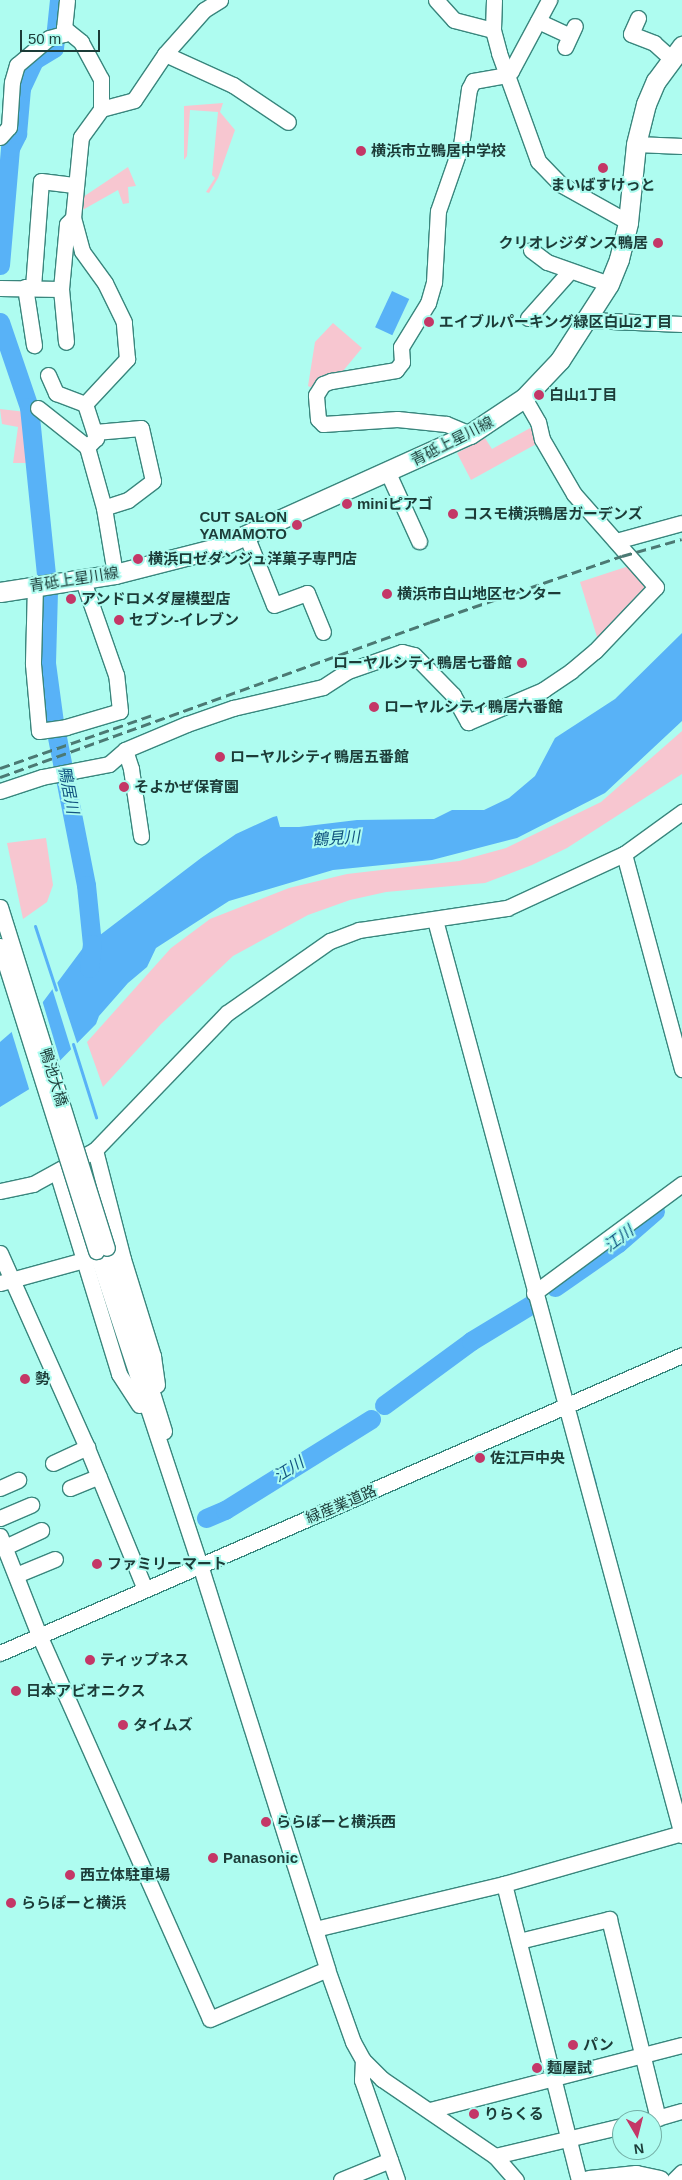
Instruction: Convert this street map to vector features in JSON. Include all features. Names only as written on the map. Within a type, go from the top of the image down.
[{"type":"main road","name":"青砥上星川線","points":[[0,592],[115,574],[194,556],[388,473],[470,434],[524,398],[560,360],[588,320],[609,284],[619,259],[628,222],[636,144],[646,104],[656,81],[677,53]]},
{"type":"main road","points":[[589,2180],[636,2175],[659,2180]]},
{"type":"street","points":[[0,137],[9,127],[12,82],[17,65],[58,34],[67,0]]},
{"type":"street","points":[[101,109],[134,100],[199,5],[220,0]]},
{"type":"street","points":[[436,0],[454,20],[493,30]]},
{"type":"street","points":[[494,0],[493,30],[538,161],[560,184],[628,222]]},
{"type":"street","points":[[470,434],[446,424],[397,419],[323,424],[318,419],[315,400],[323,384],[396,370],[402,362],[401,347],[428,302],[434,282],[438,211],[461,145],[469,89],[472,81],[507,75],[516,65],[549,0]]},
{"type":"street","points":[[638,18],[630,34],[677,53]]},
{"type":"street","points":[[538,21],[570,36]]},
{"type":"street","points":[[58,34],[81,42],[101,79],[101,109],[81,137],[73,218],[82,252],[105,283],[124,322],[127,360],[86,404]]},
{"type":"street","points":[[165,54],[232,85],[288,122]]},
{"type":"street","points":[[636,144],[682,146]]},
{"type":"street","points":[[34,345],[29,287],[41,181],[76,185]]},
{"type":"street","points":[[66,342],[61,289],[67,224],[73,218]]},
{"type":"street","points":[[531,250],[547,262],[570,272],[609,284]]},
{"type":"street","points":[[528,318],[570,272]]},
{"type":"street","points":[[2,288],[61,289]]},
{"type":"street","points":[[588,320],[682,324]]},
{"type":"street","points":[[48,374],[56,392],[86,404]]},
{"type":"street","points":[[0,791],[42,777],[109,764],[125,750],[233,708],[323,687],[348,671],[402,652],[414,655],[442,684],[468,722],[512,706],[543,690],[571,671],[596,651],[655,590],[654,582],[574,494],[542,438],[538,422],[524,398]]},
{"type":"street","points":[[86,404],[96,438],[87,448]]},
{"type":"street","points":[[38,408],[87,448],[104,508],[115,574]]},
{"type":"street","points":[[95,432],[141,428],[153,481],[128,500],[104,508]]},
{"type":"street","points":[[388,473],[419,541]]},
{"type":"street","points":[[616,541],[682,523]]},
{"type":"street","points":[[246,535],[274,605],[306,592],[323,632]]},
{"type":"street","points":[[36,585],[33,664],[39,730],[45,730],[66,727],[120,711],[116,675],[82,578]]},
{"type":"street","points":[[125,750],[132,769],[141,836]]},
{"type":"street","points":[[0,1191],[33,1184],[95,1150],[227,1013],[330,941],[359,930],[507,908],[624,854],[682,812]]},
{"type":"street","points":[[624,854],[682,1069]]},
{"type":"street","name":"鴨池大橋","points":[[0,907],[96,1253]]},
{"type":"street","points":[[315,1930],[504,1884],[682,1834],[534,1293],[435,920]]},
{"type":"street","name":"鴨池大橋","points":[[0,946],[96,1253]]},
{"type":"street","points":[[95,1150],[123,1259],[154,1356],[156,1422]]},
{"type":"street","points":[[57,1172],[96,1253],[156,1422],[327,1970],[363,2060],[382,2079],[495,2156],[516,2180]]},
{"type":"street","points":[[534,1293],[682,1184]]},
{"type":"street","points":[[0,1253],[6,1281],[87,1447],[145,1589]]},
{"type":"street","points":[[6,1281],[96,1253]]},
{"type":"street","points":[[96,1253],[119,1374],[156,1422]]},
{"type":"street","name":"緑産業道路","points":[[0,1653],[682,1356]]},
{"type":"street","points":[[52,1463],[87,1447]]},
{"type":"street","points":[[70,1488],[99,1476]]},
{"type":"street","points":[[0,1488],[18,1480]]},
{"type":"street","points":[[0,1518],[31,1505]]},
{"type":"street","points":[[41,1530],[2,1542],[39,1636],[210,2019],[327,1970]]},
{"type":"street","points":[[16,1575],[55,1559]]},
{"type":"street","points":[[504,1884],[556,2079],[579,2180]]},
{"type":"street","points":[[520,1941],[609,1919],[642,2056],[651,2110]]},
{"type":"street","points":[[430,2110],[682,2046]]},
{"type":"street","points":[[363,2060],[362,2080],[397,2180]]},
{"type":"street","points":[[662,2116],[682,2110]]},
{"type":"street","points":[[495,2156],[612,2128]]},
{"type":"street","points":[[341,2180],[390,2160]]},
{"type":"street","points":[[674,2180],[682,2172]]},
{"type":"shaded area","points":[[223,103],[220,112],[235,130],[218,178],[209,193],[206,192],[215,178],[212,175],[218,112],[190,110],[187,156],[184,160],[184,106]]},
{"type":"shaded area","points":[[128,167],[136,186],[128,187],[129,203],[123,204],[118,190],[79,212],[80,199]]},
{"type":"shaded area","points":[[333,323],[362,348],[343,371],[344,376],[316,390],[308,386],[315,342]]},
{"type":"shaded area","points":[[0,409],[26,412],[31,463],[13,463],[18,427],[2,424]]},
{"type":"shaded area","points":[[532,427],[540,442],[471,480],[457,453],[485,438],[492,449]]},
{"type":"shaded area","points":[[632,565],[651,584],[598,640],[580,582]]},
{"type":"shaded area","points":[[682,731],[682,774],[567,848],[532,865],[485,883],[386,892],[350,900],[308,915],[233,956],[161,1024],[103,1087],[87,1042],[171,948],[210,919],[289,888],[347,874],[459,861],[506,848],[601,802]]},
{"type":"shaded area","points":[[46,838],[53,885],[47,902],[23,919],[7,843]]},
{"type":"water","points":[[392,291],[409,299],[392,335],[375,327]]},
{"type":"water","name":"鶴見川","points":[[682,633],[682,721],[605,793],[517,838],[432,860],[333,870],[229,901],[156,948],[147,967],[128,983],[99,1016],[96,1024],[36,1085],[0,1107],[0,1042],[37,1010],[83,948],[201,858],[236,834],[277,816],[280,827],[299,827],[357,820],[434,819],[452,810],[484,810],[509,798],[535,776],[555,738],[615,699]]},
{"type":"pier","points":[[57,982],[78,1046],[72,1052],[52,988]]},
{"type":"pier","points":[[42,1000],[61,1063],[30,1092],[11,1030]]},
{"type":"waterway","name":"鴨居川","points":[[0,265],[10,148],[17,134],[21,88],[34,60],[54,48],[59,0]]},
{"type":"waterway","name":"鴨居川","points":[[0,322],[29,407],[46,575]]},
{"type":"waterway","name":"鴨居川","points":[[48,591],[46,663],[54,722],[86,885],[92,944],[89,968]]},
{"type":"waterway","points":[[35,926],[56,990]]},
{"type":"waterway","points":[[73,1044],[96,1117]]},
{"type":"waterway","name":"江川","points":[[555,1287],[618,1243],[655,1211]]},
{"type":"waterway","name":"江川","points":[[384,1405],[471,1341],[532,1304]]},
{"type":"waterway","name":"江川","points":[[206,1518],[225,1510],[371,1419]]},
{"type":"waterway","points":[[588,1459],[595,1484]]},
{"type":"railway","points":[[0,777],[430,622],[622,556],[682,539]]},
{"type":"railway","points":[[0,768],[155,714]]},
{"type":"place","name":"横浜市立鴨居中学校","points":[[361,151]]},
{"type":"place","name":"まいばすけっと","points":[[603,168]]},
{"type":"place","name":"クリオレジダンス鴨居","points":[[658,243]]},
{"type":"place","name":"エイブルパーキング緑区白山2丁目","points":[[429,322]]},
{"type":"place","name":"白山1丁目","points":[[539,395]]},
{"type":"place","name":"miniピアゴ","points":[[347,504]]},
{"type":"place","name":"コスモ横浜鴨居ガーデンズ","points":[[453,514]]},
{"type":"place","name":"CUT SALON YAMAMOTO","points":[[297,525]]},
{"type":"place","name":"横浜ロゼダンジュ洋菓子専門店","points":[[138,559]]},
{"type":"place","name":"横浜市白山地区センター","points":[[387,594]]},
{"type":"place","name":"アンドロメダ屋模型店","points":[[71,599]]},
{"type":"place","name":"セブン-イレブン","points":[[119,620]]},
{"type":"place","name":"ローヤルシティ鴨居七番館","points":[[522,663]]},
{"type":"place","name":"ローヤルシティ鴨居六番館","points":[[374,707]]},
{"type":"place","name":"ローヤルシティ鴨居五番館","points":[[220,757]]},
{"type":"place","name":"そよかぜ保育園","points":[[124,787]]},
{"type":"place","name":"勢","points":[[25,1379]]},
{"type":"place","name":"佐江戸中央","points":[[480,1458]]},
{"type":"place","name":"ファミリーマート","points":[[97,1564]]},
{"type":"place","name":"ティップネス","points":[[90,1660]]},
{"type":"place","name":"日本アビオニクス","points":[[16,1691]]},
{"type":"place","name":"タイムズ","points":[[123,1725]]},
{"type":"place","name":"ららぽーと横浜西","points":[[266,1822]]},
{"type":"place","name":"Panasonic","points":[[213,1858]]},
{"type":"place","name":"西立体駐車場","points":[[70,1875]]},
{"type":"place","name":"ららぽーと横浜","points":[[11,1903]]},
{"type":"place","name":"パン","points":[[573,2045]]},
{"type":"place","name":"麺屋試","points":[[537,2068]]},
{"type":"place","name":"りらくる","points":[[474,2114]]}]
